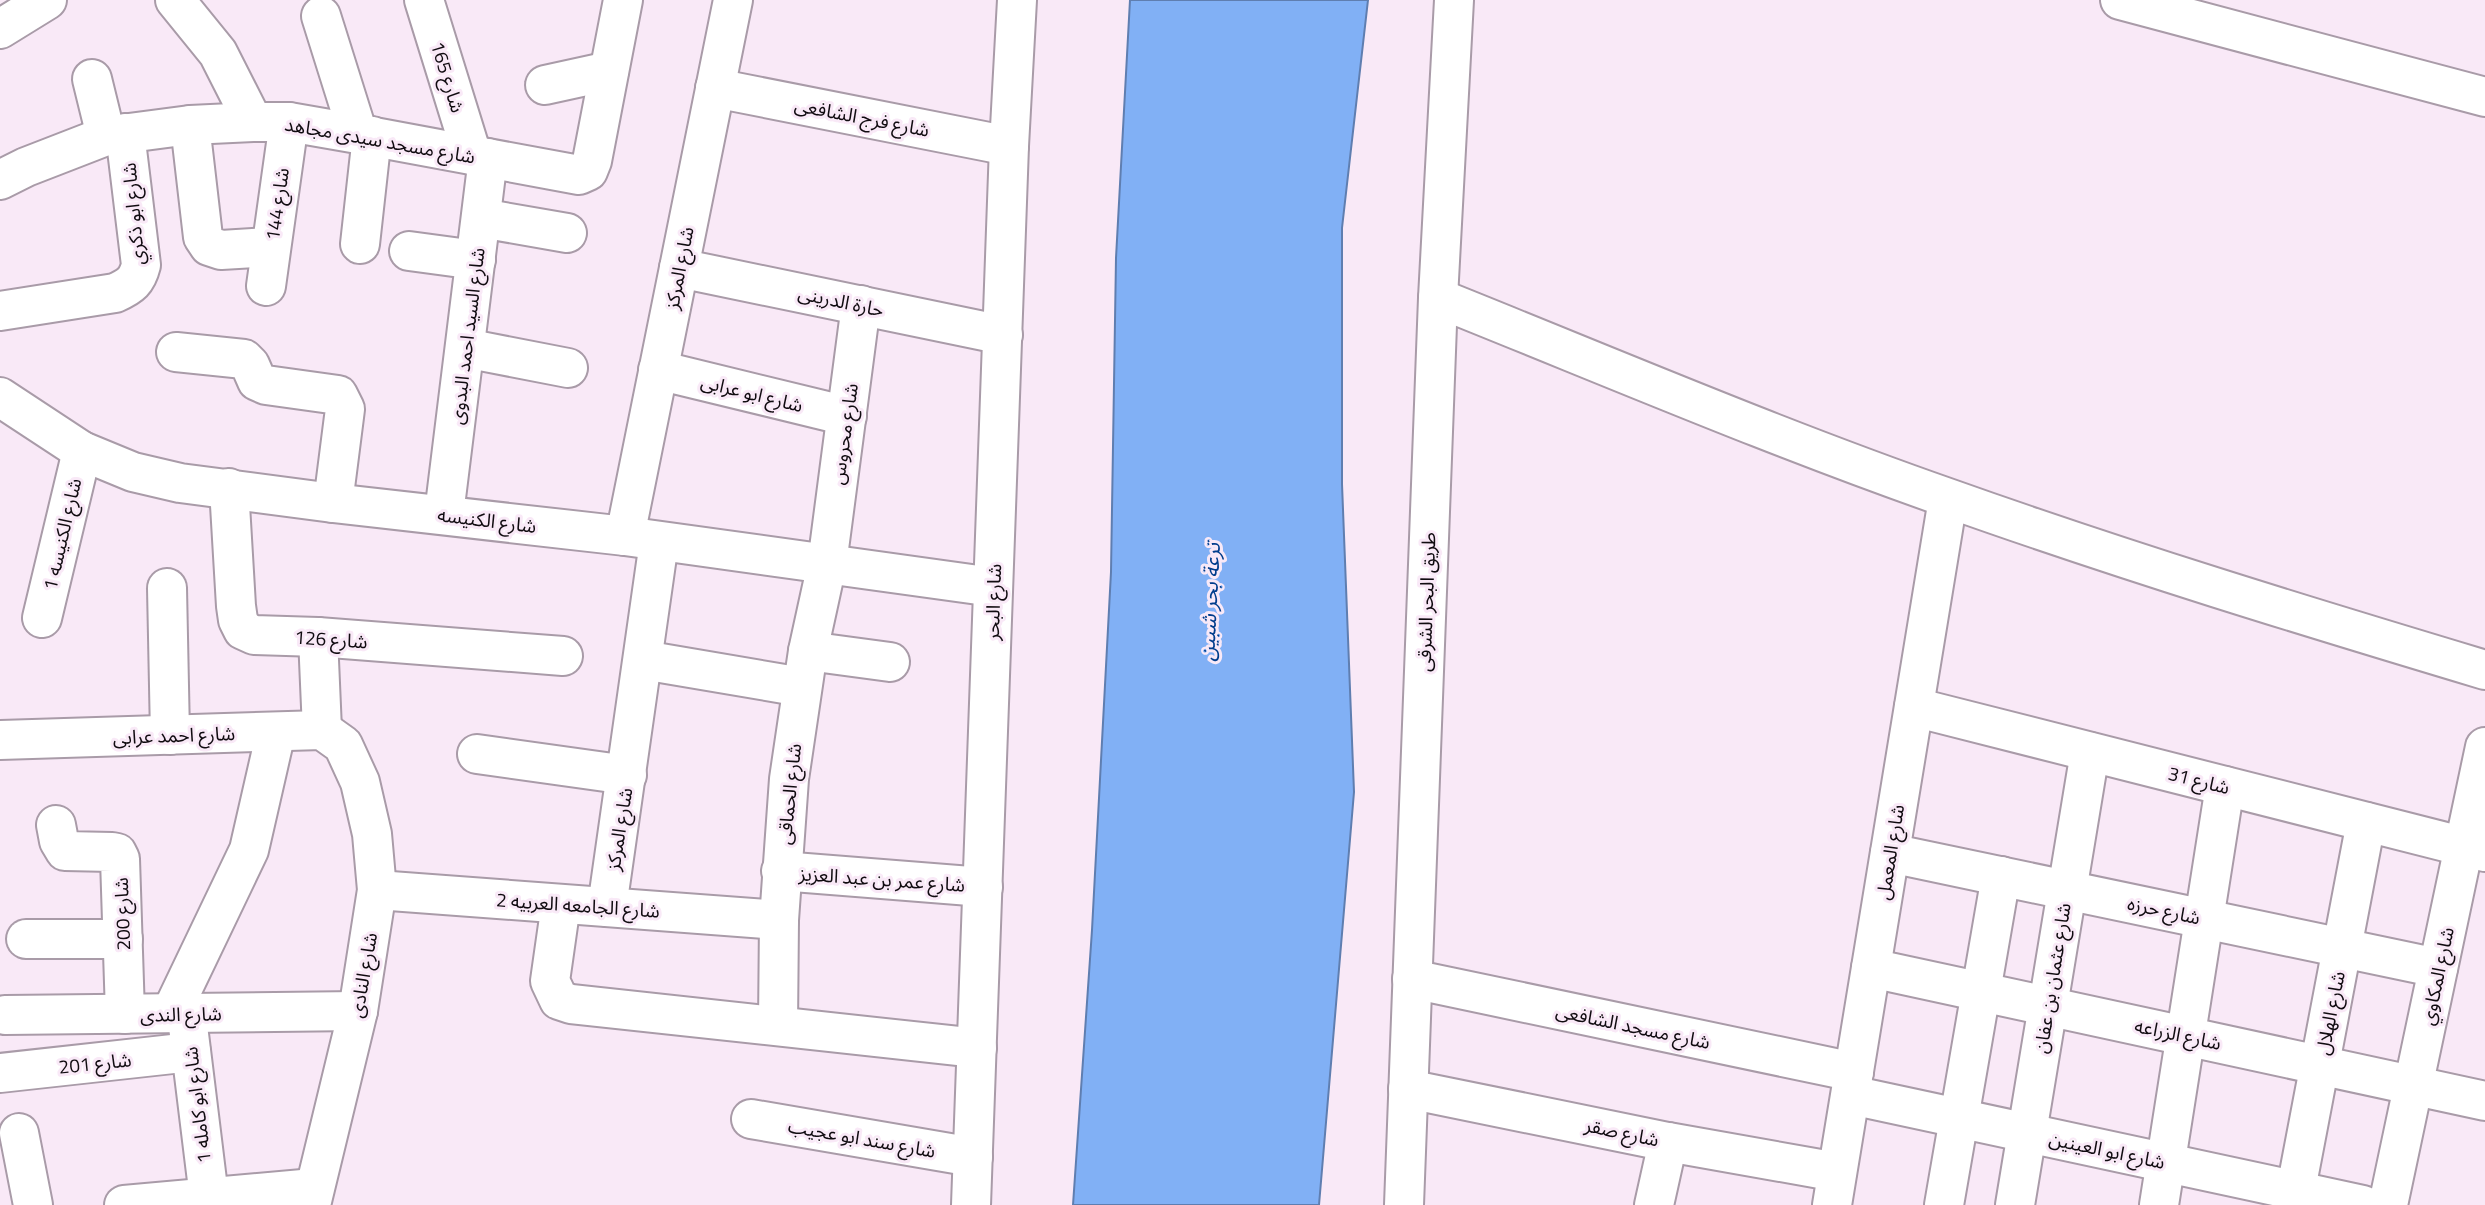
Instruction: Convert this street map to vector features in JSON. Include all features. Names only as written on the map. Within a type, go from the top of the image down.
[{"type":"street","points":[[0,29],[47,0]]},
{"type":"street","points":[[175,0],[271,122]]},
{"type":"street","name":"شارع 165","points":[[424,0],[480,156]]},
{"type":"street","points":[[545,85],[609,71],[623,0]]},
{"type":"street","name":"شارع المركز","points":[[607,907],[643,660],[642,539],[658,370],[733,0]]},
{"type":"street","name":"شارع البحر","points":[[971,1205],[1009,146],[1017,0]]},
{"type":"street","name":"طريق البحر الشرقى","points":[[1404,1205],[1438,298],[1454,0]]},
{"type":"street","points":[[2120,0],[2485,97]]},
{"type":"street","points":[[321,16],[365,135],[360,244]]},
{"type":"street","name":"شارع مسجد سيدى مجاهد","points":[[0,180],[26,167],[116,134],[190,125],[271,122],[365,135],[579,175],[588,170],[592,162],[609,71]]},
{"type":"street","points":[[92,79],[116,134]]},
{"type":"street","name":"شارع فرج الشافعى","points":[[715,88],[1009,146]]},
{"type":"street","name":"شارع 144","points":[[265,286],[271,247],[271,122]]},
{"type":"street","points":[[190,125],[203,237],[209,246],[221,250],[271,247]]},
{"type":"street","name":"شارع ابو ذكري","points":[[0,311],[115,293],[137,279],[141,265],[116,134]]},
{"type":"street","name":"شارع السيد احمد البدوى","points":[[444,514],[481,218],[480,156]]},
{"type":"street","points":[[481,218],[567,233]]},
{"type":"street","points":[[409,251],[476,260]]},
{"type":"street","name":"حارة الدرينى","points":[[679,268],[1003,335]]},
{"type":"street","points":[[1438,298],[1807,447],[1948,499],[2271,606],[2485,670]]},
{"type":"street","name":"شارع محروس","points":[[827,564],[861,305]]},
{"type":"street","points":[[465,348],[568,368]]},
{"type":"street","points":[[176,352],[244,359],[250,365],[257,381],[338,395],[345,409],[333,503]]},
{"type":"street","name":"شارع ابو عرابى","points":[[658,370],[847,416]]},
{"type":"street","name":"شارع الكنيسه","points":[[0,397],[82,451],[133,472],[180,483],[642,539],[993,587]]},
{"type":"street","name":"شارع الكنيسه 1","points":[[43,618],[82,451]]},
{"type":"street","name":"شارع 126","points":[[229,488],[236,606],[243,630],[254,635],[318,637],[563,656]]},
{"type":"street","name":"شارع المعمل","points":[[1835,1189],[1948,499]]},
{"type":"street","name":"شارع الحماقى","points":[[778,1026],[781,871],[789,779],[805,669],[827,564]]},
{"type":"street","points":[[167,588],[170,734]]},
{"type":"street","points":[[318,637],[332,738]]},
{"type":"street","points":[[643,660],[805,669],[890,662]]},
{"type":"street","name":"شارع 31","points":[[1914,707],[2474,850]]},
{"type":"street","points":[[179,1013],[249,850],[276,732]]},
{"type":"street","name":"شارع احمد عرابى","points":[[0,740],[276,732],[332,738]]},
{"type":"street","name":"شارع النادى","points":[[312,1197],[358,1012],[377,890],[372,834],[360,782],[332,738]]},
{"type":"street","name":"شارع المكاوي","points":[[2388,1205],[2438,968],[2474,850],[2485,747]]},
{"type":"street","name":"شارع عثمان بن عفان","points":[[2015,1205],[2090,752]]},
{"type":"street","points":[[477,754],[627,775]]},
{"type":"street","points":[[2159,1205],[2225,786]]},
{"type":"street","name":"شارع الهلال","points":[[2295,1198],[2366,822]]},
{"type":"street","name":"شارع 200","points":[[56,825],[59,841],[65,851],[117,853],[121,863],[125,1014]]},
{"type":"street","name":"شارع حرزه","points":[[1890,853],[2438,968]]},
{"type":"street","name":"شارع عمر بن عبد العزيز","points":[[781,871],[983,887]]},
{"type":"street","points":[[1944,1205],[2001,876]]},
{"type":"street","name":"شارع الجامعه العربيه 2","points":[[377,890],[779,920]]},
{"type":"street","points":[[561,904],[550,981],[559,1000],[571,1004],[977,1048]]},
{"type":"street","points":[[26,939],[123,939]]},
{"type":"street","name":"شارع الزراعه","points":[[1871,968],[2485,1101]]},
{"type":"street","name":"شارع مسجد الشافعى","points":[[1412,979],[1852,1084]]},
{"type":"street","name":"شارع الندى","points":[[5,1015],[358,1012]]},
{"type":"street","name":"شارع ابو كامله 1","points":[[179,1013],[191,1052],[209,1197]]},
{"type":"street","name":"شارع 201","points":[[0,1073],[191,1052]]},
{"type":"street","name":"شارع ابو العينين","points":[[1852,1084],[1959,1118],[2165,1163],[2295,1198],[2363,1205]]},
{"type":"street","name":"شارع صقر","points":[[1408,1089],[1668,1142],[1835,1189]]},
{"type":"street","name":"شارع سند ابو عجيب","points":[[751,1119],[973,1157]]},
{"type":"street","points":[[19,1133],[33,1205]]},
{"type":"street","points":[[1654,1205],[1668,1142]]},
{"type":"street","points":[[125,1205],[209,1197],[312,1197]]},
{"type":"water","name":"ترعة بحر شبين","points":[[1130,0],[1368,0],[1342,228],[1342,484],[1354,792],[1319,1205],[1073,1205],[1092,930],[1111,572],[1116,258]]}]
